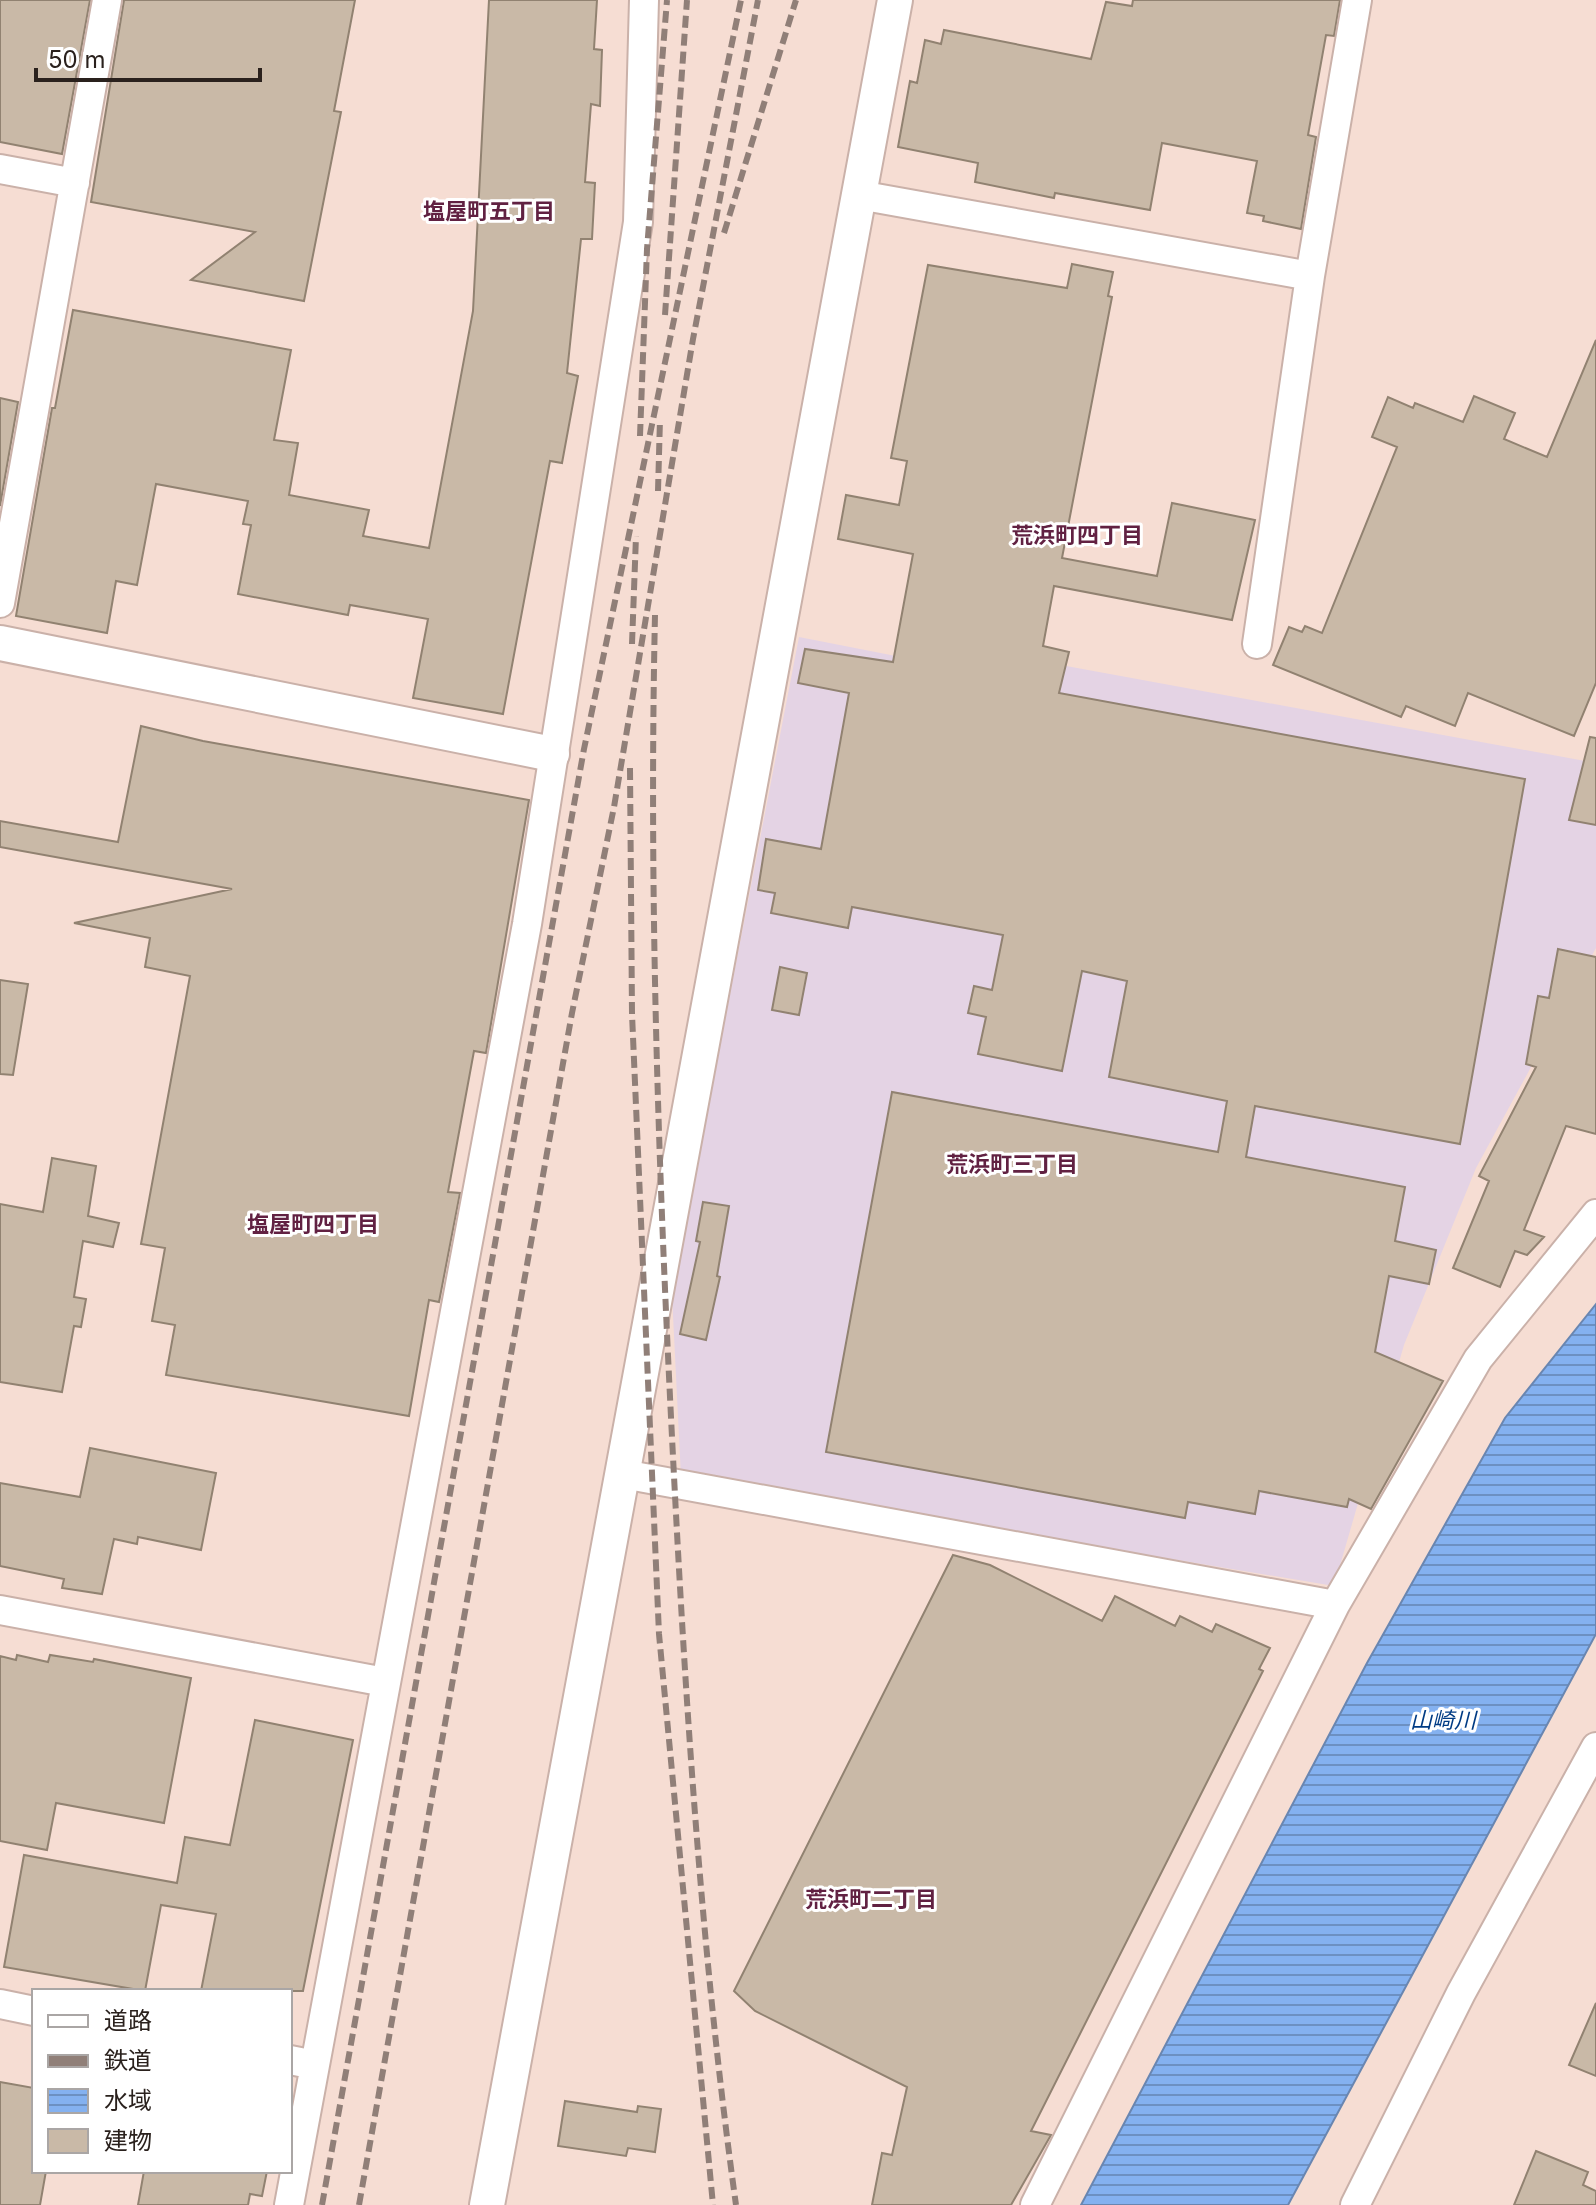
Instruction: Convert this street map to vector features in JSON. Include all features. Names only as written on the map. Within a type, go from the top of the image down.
[{"type":"street","points":[[0,603],[107,0]]},
{"type":"street","points":[[289,2205],[303,2063],[385,1682],[506,1045],[638,222],[644,0]]},
{"type":"street","points":[[487,2205],[680,1176],[751,765],[895,0]]},
{"type":"street","points":[[1257,644],[1310,276],[1357,0]]},
{"type":"street","points":[[0,169],[75,183]]},
{"type":"street","points":[[859,195],[1310,276]]},
{"type":"street","points":[[0,643],[552,754]]},
{"type":"street","points":[[1035,2205],[1335,1605],[1478,1359],[1596,1214]]},
{"type":"street","points":[[623,1474],[1335,1605]]},
{"type":"street","points":[[0,1610],[385,1682]]},
{"type":"street","points":[[1355,2205],[1461,1993],[1596,1747]]},
{"type":"street","points":[[0,2004],[32,2011]]},
{"type":"shaded area","points":[[799,637],[1033,683],[1039,661],[1596,763],[1596,948],[1476,1168],[1404,1345],[1334,1586],[681,1477],[672,1295]]},
{"type":"water","name":"山崎川","points":[[1596,1304],[1596,1634],[1288,2205],[1081,2205],[1367,1663],[1505,1418]]},
{"type":"building","points":[[0,0],[90,0],[62,154],[0,142]]},
{"type":"building","points":[[124,0],[355,0],[334,111],[341,112],[304,301],[191,280],[255,232],[91,202]]},
{"type":"building","points":[[489,0],[597,0],[594,49],[602,50],[600,106],[591,104],[585,182],[595,183],[592,239],[581,239],[567,373],[578,376],[562,463],[550,461],[503,714],[413,698],[428,619],[350,605],[348,615],[238,594],[251,525],[243,524],[248,501],[156,484],[137,585],[116,581],[107,633],[16,616],[52,408],[55,408],[73,310],[291,350],[274,440],[298,443],[289,495],[369,510],[363,536],[429,548],[473,311]]},
{"type":"building","points":[[1133,0],[1340,0],[1334,36],[1326,35],[1308,135],[1316,137],[1301,229],[1263,221],[1264,216],[1247,213],[1257,161],[1162,143],[1150,210],[1055,193],[1054,198],[975,182],[978,163],[898,147],[910,81],[917,83],[925,40],[941,44],[944,30],[1091,59],[1106,2],[1132,6]]},
{"type":"building","points":[[1072,264],[1113,272],[1108,296],[1112,297],[1062,558],[1157,576],[1172,503],[1255,520],[1232,620],[1054,586],[1043,646],[1069,652],[1059,693],[1525,779],[1460,1144],[1255,1106],[1246,1157],[1405,1187],[1395,1241],[1436,1250],[1429,1284],[1389,1276],[1375,1352],[1443,1381],[1371,1509],[1349,1499],[1347,1507],[1259,1491],[1255,1514],[1188,1502],[1185,1518],[826,1452],[892,1092],[1218,1152],[1227,1101],[1109,1077],[1127,981],[1082,971],[1062,1071],[978,1054],[986,1017],[968,1013],[974,986],[992,990],[1003,935],[852,907],[848,928],[771,913],[775,893],[758,890],[766,839],[821,849],[849,693],[798,683],[805,649],[893,662],[913,554],[838,539],[846,495],[899,505],[907,461],[891,458],[928,265],[1067,288]]},
{"type":"building","points":[[1596,340],[1596,683],[1574,736],[1468,693],[1455,726],[1406,706],[1401,717],[1273,665],[1289,627],[1302,632],[1305,626],[1322,633],[1397,447],[1372,437],[1388,397],[1413,408],[1415,403],[1463,422],[1474,396],[1515,413],[1504,439],[1547,457]]},
{"type":"building","points":[[0,398],[18,402],[0,506]]},
{"type":"building","points":[[141,726],[203,741],[529,800],[486,1053],[474,1051],[448,1192],[460,1193],[439,1302],[429,1300],[409,1416],[166,1375],[175,1325],[152,1321],[165,1248],[141,1244],[190,976],[145,967],[150,938],[74,923],[232,889],[0,847],[0,821],[118,842]]},
{"type":"building","points":[[1590,737],[1596,738],[1596,825],[1569,820]]},
{"type":"building","points":[[1558,949],[1596,957],[1596,1134],[1566,1126],[1524,1230],[1544,1237],[1527,1255],[1515,1251],[1500,1287],[1453,1268],[1489,1181],[1479,1176],[1536,1067],[1526,1064],[1538,996],[1549,998]]},
{"type":"building","points":[[780,967],[807,973],[799,1015],[772,1010]]},
{"type":"building","points":[[0,980],[28,984],[13,1075],[0,1074]]},
{"type":"building","points":[[52,1158],[96,1166],[88,1216],[119,1223],[113,1247],[83,1241],[74,1297],[86,1299],[81,1327],[74,1326],[62,1392],[0,1382],[0,1204],[43,1212]]},
{"type":"building","points":[[703,1202],[729,1206],[717,1276],[720,1277],[706,1340],[680,1334],[700,1242],[696,1241]]},
{"type":"building","points":[[90,1448],[216,1473],[201,1550],[138,1537],[137,1544],[114,1539],[102,1594],[62,1588],[64,1579],[0,1566],[0,1483],[80,1497]]},
{"type":"building","points":[[953,1555],[990,1565],[1102,1621],[1115,1596],[1175,1626],[1180,1616],[1212,1632],[1216,1624],[1270,1648],[1259,1669],[1263,1671],[1031,2131],[1051,2135],[1011,2205],[872,2205],[882,2153],[892,2155],[907,2087],[755,2011],[734,1991]]},
{"type":"building","points":[[17,1655],[48,1662],[50,1655],[93,1662],[94,1659],[191,1678],[164,1823],[56,1803],[47,1850],[0,1841],[0,1656],[16,1660]]},
{"type":"building","points":[[255,1720],[353,1740],[303,1991],[201,1989],[216,1914],[161,1905],[145,1989],[4,1967],[24,1855],[177,1883],[185,1837],[230,1845]]},
{"type":"building","points":[[1596,2003],[1596,2076],[1569,2065]]},
{"type":"building","points":[[0,2082],[32,2088],[32,2173],[46,2173],[40,2205],[0,2205]]},
{"type":"building","points":[[565,2101],[637,2112],[638,2106],[661,2109],[655,2152],[628,2148],[626,2156],[558,2146]]},
{"type":"building","points":[[1536,2151],[1588,2172],[1583,2185],[1596,2191],[1596,2205],[1514,2205]]},
{"type":"building","points":[[144,2173],[267,2173],[262,2196],[250,2194],[248,2205],[138,2205]]},
{"type":"railway","points":[[640,436],[647,249],[667,0]]},
{"type":"railway","points":[[665,315],[687,0]]},
{"type":"railway","points":[[322,2205],[584,749],[741,0]]},
{"type":"railway","points":[[359,2205],[572,1013],[614,807],[693,339],[758,0]]},
{"type":"railway","points":[[724,233],[796,0]]},
{"type":"railway","points":[[658,491],[660,419]]},
{"type":"railway","points":[[632,644],[636,536]]},
{"type":"railway","points":[[655,615],[655,966],[661,1200],[672,1434],[700,1879],[736,2205]]},
{"type":"railway","points":[[630,768],[632,1014],[659,1634],[713,2205]]},
{"type":"district","name":"塩屋町五丁目","points":[[489,211]]},
{"type":"district","name":"荒浜町四丁目","points":[[1077,535]]},
{"type":"district","name":"荒浜町三丁目","points":[[1012,1164]]},
{"type":"district","name":"塩屋町四丁目","points":[[313,1224]]},
{"type":"district","name":"荒浜町二丁目","points":[[871,1899]]}]
